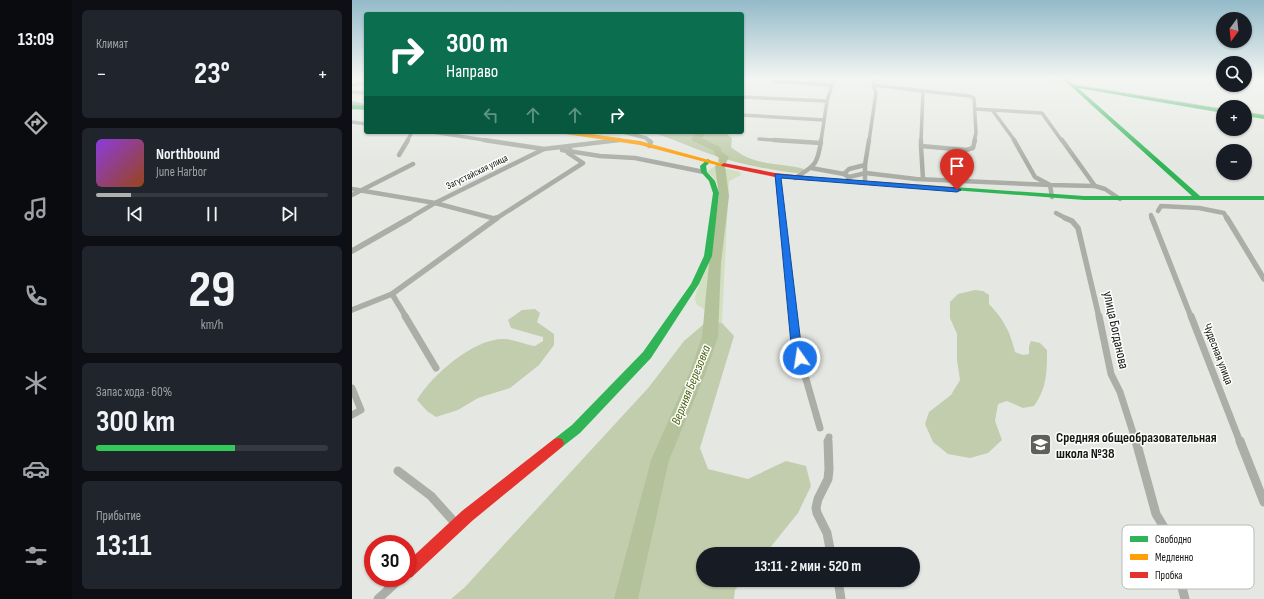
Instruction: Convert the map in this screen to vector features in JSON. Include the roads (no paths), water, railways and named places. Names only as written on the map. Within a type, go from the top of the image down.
[{"type":"main road","points":[[1092,107],[1194,198]]},
{"type":"main road","points":[[1201,107],[1216,110]]},
{"type":"main road","points":[[1252,115],[1264,117]]},
{"type":"main road","points":[[594,134],[622,136],[649,146],[708,161],[777,176],[795,178],[847,178],[866,183],[1052,197],[1120,199],[1264,198]]},
{"type":"main road","points":[[416,564],[457,525],[576,429],[648,355],[695,284],[708,256],[716,193],[710,177],[704,172],[703,166],[708,161]]},
{"type":"street","points":[[795,178],[811,168],[819,157],[826,107]]},
{"type":"street","points":[[866,183],[865,165],[874,107]]},
{"type":"street","points":[[922,107],[921,146],[923,179]]},
{"type":"street","points":[[921,146],[966,150],[973,148],[976,133],[975,109],[1042,113],[1095,186]]},
{"type":"street","points":[[993,111],[1022,154],[1033,175],[1050,185]]},
{"type":"street","points":[[744,116],[824,120]]},
{"type":"street","points":[[352,122],[364,124]]},
{"type":"street","points":[[399,155],[411,134]]},
{"type":"street","points":[[445,134],[544,149],[568,150],[600,156],[635,158],[704,172]]},
{"type":"street","name":"Загустайская улица","points":[[352,251],[435,203],[544,149],[578,145],[622,136]]},
{"type":"street","points":[[759,139],[821,143]]},
{"type":"street","points":[[568,150],[578,145]]},
{"type":"street","points":[[352,310],[392,294],[497,218],[553,181],[583,164],[568,153],[568,150]]},
{"type":"street","points":[[352,195],[413,164]]},
{"type":"street","points":[[847,178],[849,169],[865,165]]},
{"type":"street","points":[[811,168],[847,178],[866,173],[923,179],[1095,186],[1105,189],[1120,199]]},
{"type":"street","points":[[777,176],[796,344],[820,428]]},
{"type":"street","points":[[1050,185],[1052,197]]},
{"type":"street","points":[[352,189],[435,203],[497,218]]},
{"type":"street","points":[[1158,211],[1161,206],[1199,208],[1224,213],[1264,279]]},
{"type":"street","name":"улица Богданова","points":[[1056,213],[1072,222],[1078,228],[1093,286],[1111,374],[1120,392],[1136,441],[1156,514],[1163,525]]},
{"type":"street","name":"Чудесная улица","points":[[1151,215],[1264,502]]},
{"type":"street","points":[[392,294],[436,368]]},
{"type":"street","points":[[352,388],[361,410],[352,415]]},
{"type":"street","points":[[829,437],[827,447],[830,472],[827,485],[817,501],[816,509],[818,516],[826,528],[830,547]]},
{"type":"street","points":[[398,471],[431,496],[457,525]]},
{"type":"street","points":[[378,599],[391,587]]},
{"type":"street","points":[[839,587],[841,599]]},
{"type":"street","name":"улица Богданова","points":[[1182,589],[1185,599]]},
{"type":"waterway","points":[[701,134],[696,139],[717,149],[718,153],[724,157],[723,161]]},
{"type":"waterway","name":"Верхняя Березовка","points":[[626,599],[660,460],[698,372],[710,337],[715,263],[724,196],[720,166]]},
{"type":"tram line","points":[[1210,107],[1216,108]]},
{"type":"tram line","points":[[1252,113],[1264,115]]},
{"type":"place","name":"Средняя общеобразовательная школа №38","points":[[1040,445]]}]
